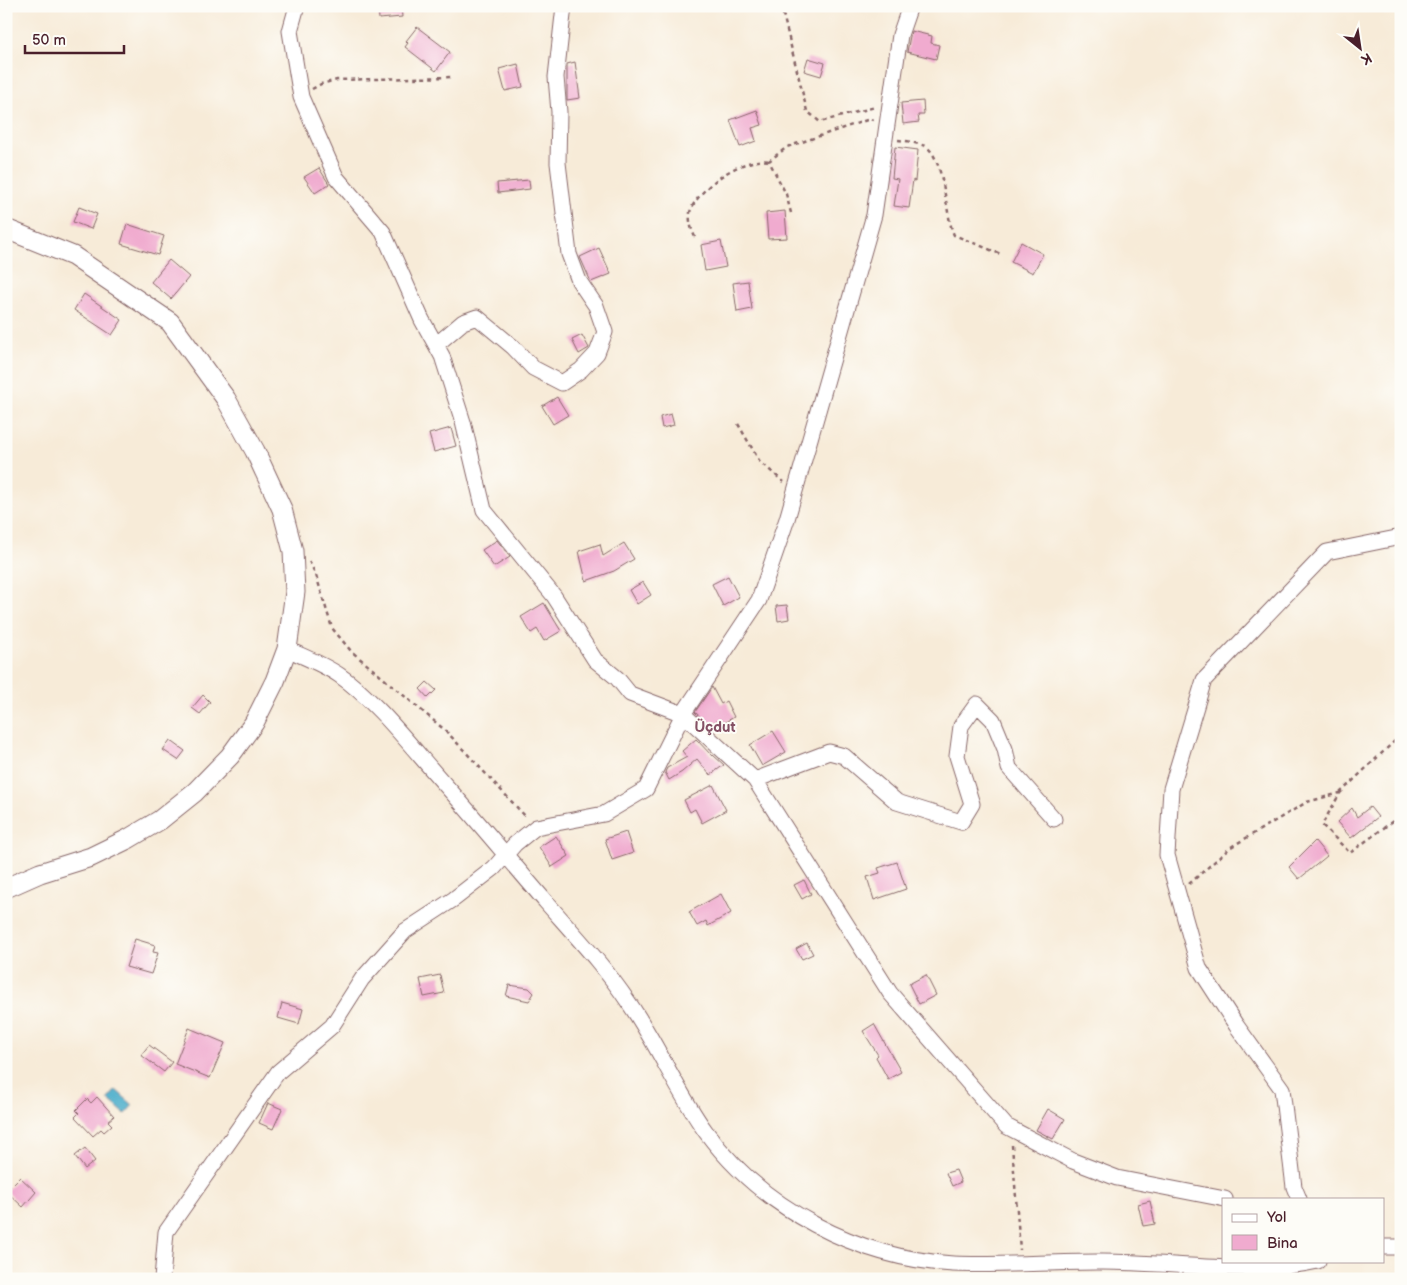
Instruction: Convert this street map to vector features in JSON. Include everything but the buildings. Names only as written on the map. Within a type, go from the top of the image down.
[{"type":"street","points":[[298,6],[290,31],[301,97],[336,177],[384,232],[422,320],[442,356],[463,422],[484,510],[554,596],[595,660],[617,678],[630,694],[683,714],[755,780],[890,993],[1006,1126],[1073,1161],[1117,1178],[1222,1198]]},
{"type":"street","points":[[436,345],[463,322],[478,317],[513,347],[533,368],[562,383],[581,370],[597,353],[605,332],[596,306],[579,281],[569,254],[558,163],[559,112],[556,77],[564,6]]},
{"type":"street","points":[[162,1279],[166,1232],[278,1072],[332,1026],[362,979],[404,931],[454,899],[494,868],[505,855],[536,827],[604,814],[646,789],[683,714],[759,600],[795,491],[874,215],[900,35],[910,6]]},
{"type":"street","points":[[6,229],[73,256],[170,322],[226,399],[255,450],[284,517],[293,551],[295,592],[286,649],[275,681],[254,724],[230,756],[195,792],[160,820],[128,839],[91,857],[40,873],[6,888]]},
{"type":"street","points":[[1299,1198],[1294,1187],[1282,1089],[1236,1025],[1199,968],[1168,855],[1171,789],[1204,680],[1327,552],[1401,537]]},
{"type":"street","points":[[286,649],[325,666],[358,690],[505,855],[616,984],[646,1029],[684,1098],[709,1136],[738,1169],[770,1197],[827,1231],[882,1251],[952,1264],[1122,1262],[1277,1267],[1311,1262]]},
{"type":"street","points":[[755,780],[829,752],[844,756],[897,802],[961,822],[972,804],[957,756],[961,726],[977,704],[994,720],[1005,749],[1009,768],[1054,820]]},
{"type":"street","points":[[1384,1247],[1401,1247]]},
{"type":"path","points":[[780,6],[807,111],[820,122],[874,107],[886,126]]},
{"type":"path","points":[[301,97],[321,84],[337,80],[452,76]]},
{"type":"path","points":[[694,237],[690,226],[691,208],[715,182],[734,168],[757,159],[770,161],[787,147],[870,119],[927,147],[934,156],[947,195],[950,226],[954,235],[966,242],[1003,255]]},
{"type":"path","points":[[770,161],[786,194],[791,213]]},
{"type":"path","points":[[738,424],[760,462],[795,491]]},
{"type":"path","points":[[308,559],[316,575],[332,628],[351,651],[446,731],[536,827]]},
{"type":"path","points":[[1401,735],[1340,793],[1322,825],[1350,853],[1401,815]]},
{"type":"path","points":[[1178,894],[1230,847],[1307,802],[1340,793]]},
{"type":"path","points":[[1011,1129],[1021,1264]]},
{"type":"water","points":[[116,1090],[133,1105],[125,1114],[108,1099]]},
{"type":"district","name":"Üçdut","points":[[715,727]]}]
